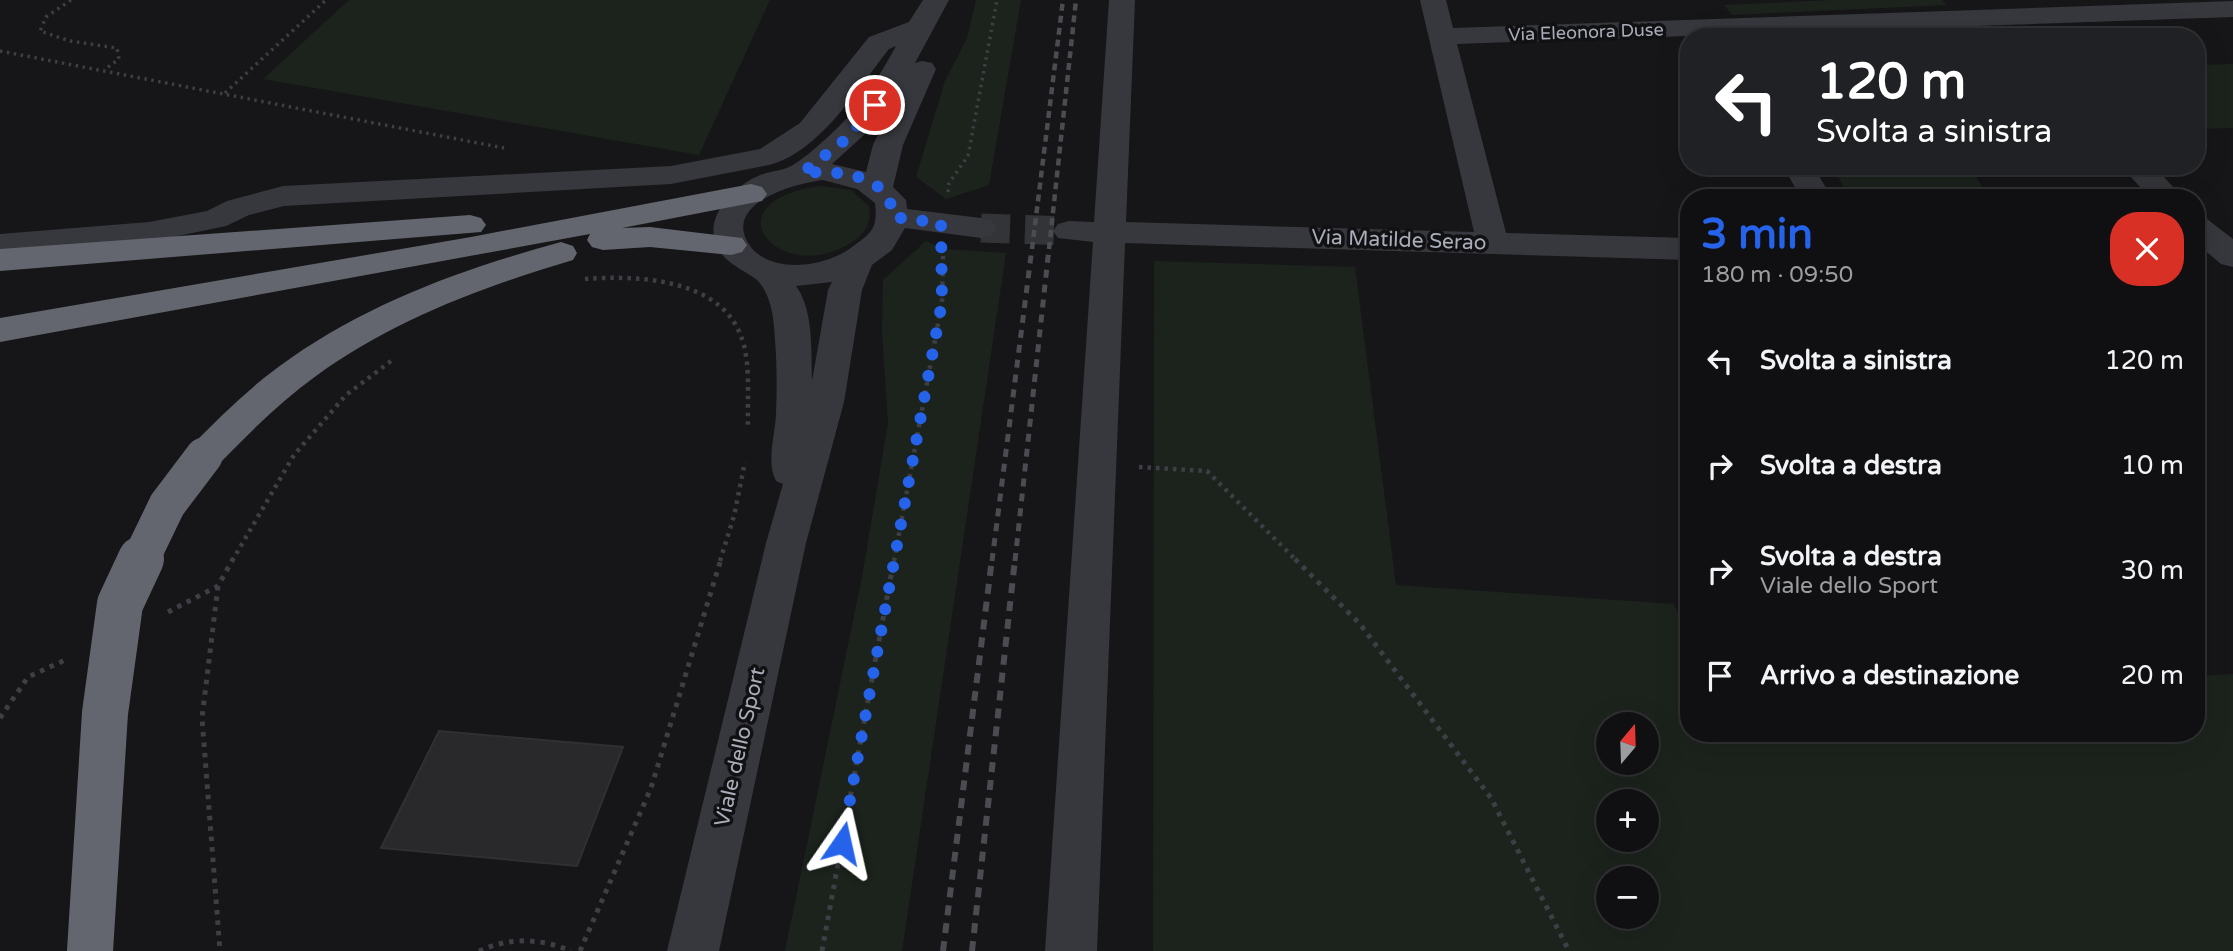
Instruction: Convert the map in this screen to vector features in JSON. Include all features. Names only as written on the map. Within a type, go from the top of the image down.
[{"type":"highway","points":[[90,951],[105,713],[120,604],[167,505],[204,456],[253,408],[303,367],[348,337],[425,298],[501,270],[751,194]]},
{"type":"highway","points":[[0,330],[471,247],[652,224]]},
{"type":"highway","points":[[0,260],[224,245],[652,224],[731,245]]},
{"type":"street","points":[[802,173],[845,140],[875,105],[894,75],[916,28],[936,0]]},
{"type":"street","points":[[878,186],[888,145],[902,108],[936,43],[936,0]]},
{"type":"street","points":[[1071,951],[1122,0]]},
{"type":"street","points":[[1433,0],[1492,242]]},
{"type":"street","points":[[1697,0],[1714,28]]},
{"type":"street","points":[[1975,7],[1996,28]]},
{"type":"street","name":"Via Eleonora Duse","points":[[1767,28],[1975,7],[2233,9]]},
{"type":"street","points":[[0,244],[149,232],[215,219],[238,208],[282,196],[671,175],[769,156],[810,129],[879,43],[916,28]]},
{"type":"street","name":"Via Eleonora Duse","points":[[1442,36],[1680,33]]},
{"type":"street","points":[[823,171],[853,175],[878,186],[893,205],[894,222],[882,244],[840,269],[810,275],[766,271],[744,260],[731,245],[729,222],[734,211],[751,194],[768,183],[802,173],[823,171]]},
{"type":"street","points":[[2145,175],[2159,189]]},
{"type":"street","points":[[893,217],[981,228]]},
{"type":"street","name":"Via Matilde Serao","points":[[1069,231],[1680,249]]},
{"type":"street","points":[[2205,233],[2233,256]]},
{"type":"street","name":"Viale dello Sport","points":[[693,951],[786,542],[826,402],[845,290],[857,261]]},
{"type":"street","points":[[2205,267],[2233,268]]},
{"type":"street","name":"Viale dello Sport","points":[[766,271],[786,297],[793,340],[794,414],[786,542]]},
{"type":"path","points":[[71,0],[46,17],[40,31],[70,41],[117,48],[119,59],[103,71]]},
{"type":"path","points":[[224,94],[326,0]]},
{"type":"path","points":[[822,951],[942,302],[941,223],[949,183],[968,156],[998,0]]},
{"type":"path","points":[[0,51],[510,149]]},
{"type":"path","points":[[581,279],[605,277],[678,284],[726,313],[742,337],[748,429]]},
{"type":"path","points":[[220,951],[202,718],[215,595],[256,517],[295,454],[346,395],[404,353]]},
{"type":"path","points":[[580,951],[651,789],[734,516],[747,455]]},
{"type":"path","points":[[1097,465],[1207,471],[1360,624],[1491,799],[1569,951]]},
{"type":"path","points":[[164,614],[218,586]]},
{"type":"path","points":[[0,718],[28,677],[78,654]]},
{"type":"path","points":[[479,951],[519,940],[551,941],[571,951]]},
{"type":"shaded area","points":[[349,0],[770,0],[699,155],[263,79]]},
{"type":"shaded area","points":[[976,0],[1021,0],[989,185],[946,199],[916,177],[945,81],[967,38]]},
{"type":"shaded area","points":[[1832,0],[1942,0],[1947,5],[1732,15],[1724,5]]},
{"type":"shaded area","points":[[2233,64],[2233,128],[2205,129],[2205,65]]},
{"type":"shaded area","points":[[1837,175],[1974,175],[1984,189],[1845,189]]},
{"type":"shaded area","points":[[821,186],[851,190],[869,206],[867,227],[852,242],[825,254],[800,255],[780,249],[766,237],[761,223],[767,208],[786,195]]},
{"type":"shaded area","points":[[926,241],[943,249],[1006,253],[902,951],[785,951],[862,577],[888,423],[882,332],[883,280]]},
{"type":"shaded area","points":[[1154,261],[1355,267],[1396,585],[1674,604],[1680,618],[1680,742],[2205,742],[2205,676],[2233,674],[2233,951],[1153,951]]},
{"type":"building","points":[[439,731],[623,747],[577,866],[381,848]]},
{"type":"tunnel","points":[[981,228],[1069,231]]},
{"type":"railway","points":[[1032,249],[1063,0]]},
{"type":"railway","points":[[1049,249],[1076,0]]},
{"type":"railway","points":[[992,561],[1032,248]]},
{"type":"railway","points":[[1015,561],[1049,248]]},
{"type":"railway","points":[[943,951],[992,559]]},
{"type":"railway","points":[[972,951],[1015,559]]},
{"type":"route","points":[[842,843],[942,302],[941,223],[893,217],[893,205],[878,186],[853,175],[823,171],[802,173],[845,140],[875,105]]}]
